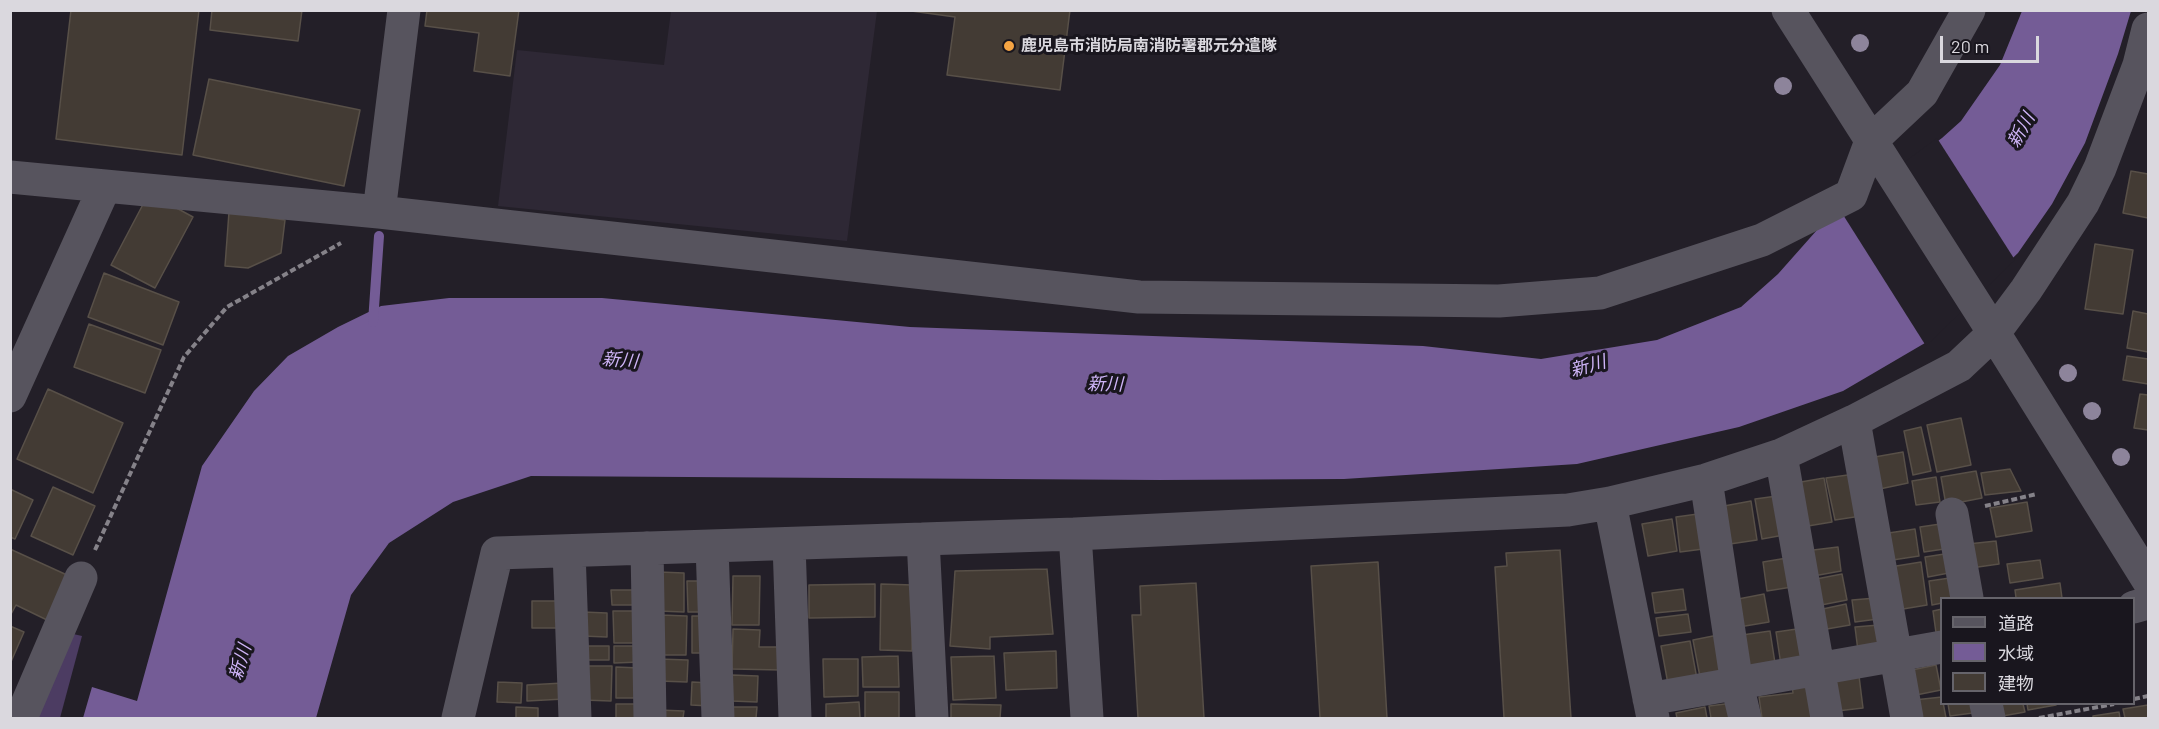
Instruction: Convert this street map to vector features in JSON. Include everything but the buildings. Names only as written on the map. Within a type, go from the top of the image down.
[{"type":"street","points":[[379,212],[404,10]]},
{"type":"street","points":[[1788,10],[2148,580]]},
{"type":"street","points":[[10,177],[379,212],[1139,297],[1499,301],[1600,293],[1762,240],[1851,195],[1871,141],[1922,93],[1969,10]]},
{"type":"street","points":[[458,718],[497,553],[1075,534],[1568,510],[1610,503],[1706,480],[1781,455],[1854,421],[1959,366],[1987,323],[2026,291],[2084,203],[2100,168],[2139,65],[2148,29]]},
{"type":"street","points":[[10,396],[105,186]]},
{"type":"street","points":[[1854,421],[1907,718]]},
{"type":"street","points":[[1781,455],[1827,718]]},
{"type":"street","points":[[1706,480],[1737,684],[1745,718]]},
{"type":"street","points":[[1610,503],[1651,709],[1737,684],[1940,647]]},
{"type":"street","points":[[1952,514],[1967,597]]},
{"type":"street","points":[[1075,534],[1087,718]]},
{"type":"street","points":[[923,539],[932,718]]},
{"type":"street","points":[[789,544],[795,718]]},
{"type":"street","points":[[712,546],[718,718]]},
{"type":"street","points":[[647,548],[650,718]]},
{"type":"street","points":[[569,551],[575,718]]},
{"type":"street","points":[[21,718],[81,579]]},
{"type":"path","points":[[81,579],[184,357],[226,307],[358,234],[379,212]]},
{"type":"path","points":[[2039,718],[2109,705]]},
{"type":"shaded area","points":[[671,11],[877,11],[847,241],[498,206],[517,50],[664,65]]},
{"type":"shaded area","points":[[69,633],[82,636],[60,718],[30,718]]},
{"type":"water","name":"新川","points":[[2022,11],[2131,11],[2118,54],[2085,143],[2052,204],[2018,253],[1925,343],[1843,391],[1739,427],[1577,464],[1344,479],[531,476],[453,502],[389,543],[351,595],[316,718],[83,718],[92,687],[137,701],[202,466],[254,391],[288,356],[338,327],[381,306],[449,298],[602,298],[910,327],[1423,346],[1541,359],[1657,340],[1741,307],[1778,274],[1817,230],[1942,138],[1961,121],[2000,65]]},
{"type":"pier","points":[[1937,138],[2015,260],[1926,346],[1840,210]]},
{"type":"waterway","points":[[373,322],[379,236]]},
{"type":"place","name":"鹿児島市消防局南消防署郡元分遣隊","points":[[1009,46]]}]
